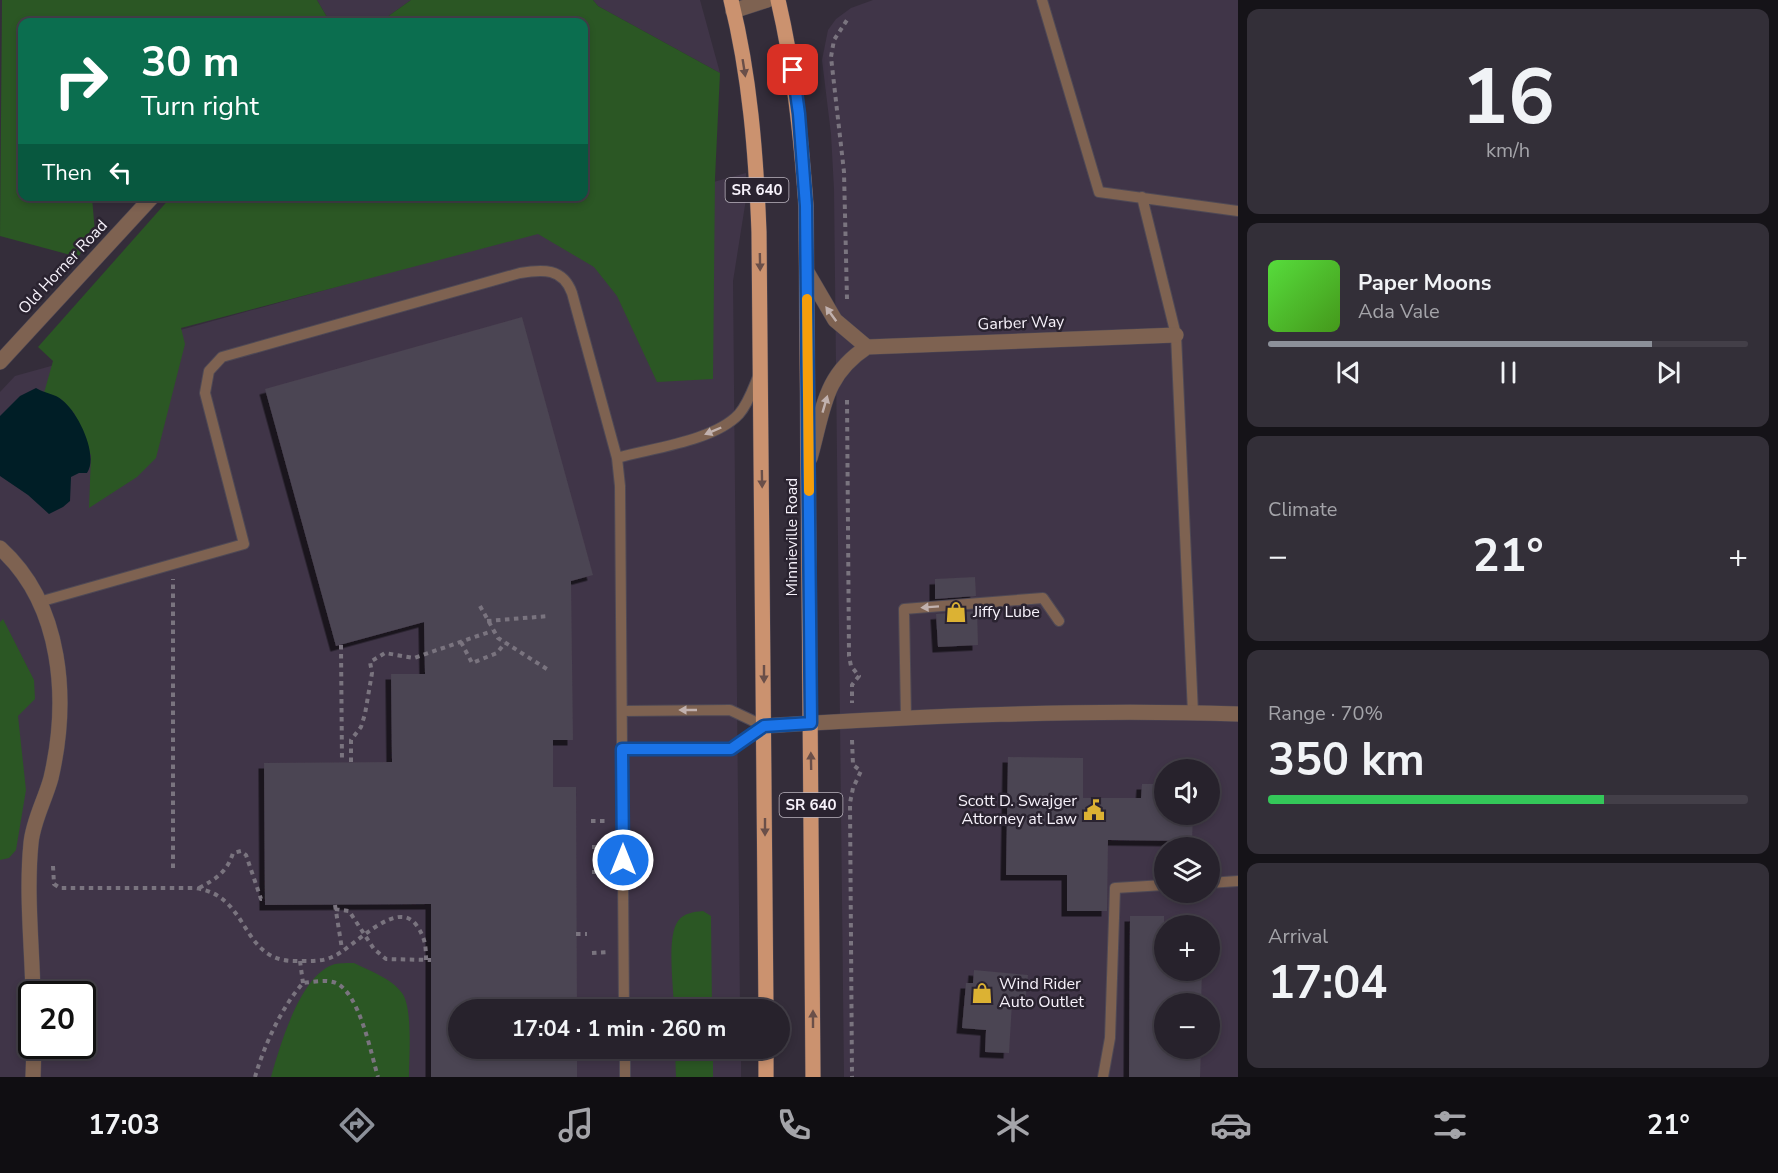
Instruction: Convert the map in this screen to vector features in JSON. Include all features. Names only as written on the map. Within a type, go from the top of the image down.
[{"type":"main road","name":"Minnieville Road","points":[[778,0],[789,48],[799,114],[806,206],[813,1077]]},
{"type":"main road","name":"Minnieville Road","points":[[732,5],[744,64],[756,165],[761,371],[766,999]]},
{"type":"main road","points":[[766,1059],[766,1077]]},
{"type":"street","points":[[732,5],[767,0]]},
{"type":"street","name":"Old Horner Road","points":[[0,362],[148,201]]},
{"type":"street","points":[[807,272],[835,320],[867,347],[839,369],[831,383],[809,461]]},
{"type":"street","name":"Garber Way","points":[[867,347],[1176,334]]},
{"type":"street","points":[[0,548],[25,576],[39,602],[52,636],[57,659],[59,707],[52,770],[31,844],[33,981]]},
{"type":"street","points":[[764,726],[906,717],[1238,714]]},
{"type":"street","points":[[33,1077],[34,1059]]},
{"type":"lane","points":[[1041,0],[1100,192],[1238,211]]},
{"type":"lane","points":[[1142,197],[1176,334],[1193,713]]},
{"type":"lane","points":[[39,602],[244,544],[206,393],[209,371],[222,357],[520,273],[549,271],[559,275],[570,286],[617,458],[620,486],[624,999]]},
{"type":"lane","points":[[617,458],[705,434],[726,424],[740,413],[761,371]]},
{"type":"lane","points":[[906,717],[904,609],[1044,598],[1059,621]]},
{"type":"lane","points":[[622,711],[730,710],[764,726],[731,749],[622,749]]},
{"type":"lane","points":[[1220,882],[1238,881]]},
{"type":"lane","points":[[1103,1077],[1110,1038],[1115,888],[1154,886]]},
{"type":"lane","points":[[625,1059],[625,1077]]},
{"type":"path","points":[[847,20],[834,39],[831,57],[844,172],[847,303]]},
{"type":"path","points":[[848,395],[849,656],[859,676],[852,685]]},
{"type":"path","points":[[173,564],[173,868]]},
{"type":"path","points":[[480,606],[492,631],[505,643],[550,671]]},
{"type":"path","points":[[487,621],[549,616]]},
{"type":"path","points":[[351,762],[351,740],[364,719],[372,673],[370,662],[386,653],[411,658],[492,631]]},
{"type":"path","points":[[461,642],[472,663],[497,653],[505,643]]},
{"type":"path","points":[[341,645],[342,762]]},
{"type":"path","points":[[852,1077],[850,803],[853,788],[861,771],[853,765]]},
{"type":"path","points":[[198,888],[223,873],[233,854],[240,850],[246,855],[261,899],[265,899]]},
{"type":"path","points":[[53,866],[54,884],[60,888],[198,888],[216,896],[235,911],[251,938],[264,953],[281,960],[330,958],[343,950],[363,934],[394,916],[407,917],[414,921],[426,940],[428,960],[386,959],[363,934],[349,911],[335,907],[343,950]]},
{"type":"path","points":[[576,934],[587,934]]},
{"type":"path","points":[[255,1077],[280,1018],[303,983],[300,961]]},
{"type":"path","points":[[303,983],[331,982],[344,989],[367,1035],[378,1077]]},
{"type":"shaded area","points":[[317,0],[411,0],[386,18],[328,18]]},
{"type":"shaded area","points":[[593,0],[700,0],[720,73],[598,6]]},
{"type":"shaded area","points":[[873,0],[1238,0],[1238,1077],[844,1077],[834,189],[831,134],[822,60],[828,30],[836,19],[851,8]]},
{"type":"shaded area","points":[[746,173],[746,199],[733,281],[740,999],[448,999],[448,1059],[741,1059],[741,1077],[0,1077],[0,392],[15,376]]},
{"type":"green space","points":[[2,0],[317,0],[328,18],[18,18],[18,201],[92,201],[95,233],[78,257],[0,236]]},
{"type":"green space","points":[[411,0],[593,0],[598,6],[720,73],[715,178],[713,379],[657,382],[617,296],[594,267],[538,234],[181,328],[185,344],[156,458],[137,477],[89,508],[91,456],[74,413],[61,399],[44,393],[53,361],[38,347],[167,201],[588,201],[588,18],[386,18]]},
{"type":"green space","points":[[3,619],[34,680],[35,699],[18,716],[26,790],[16,850],[9,858],[0,860],[0,622]]},
{"type":"green space","points":[[703,911],[711,916],[712,999],[674,999],[671,951],[674,929],[683,916]]},
{"type":"green space","points":[[354,963],[380,975],[402,993],[408,1010],[410,1033],[409,1077],[271,1077],[293,1013],[312,982],[323,970],[335,964]]},
{"type":"green space","points":[[675,1059],[713,1059],[713,1077],[676,1077]]},
{"type":"water","points":[[36,388],[57,396],[68,406],[80,424],[89,445],[90,465],[87,473],[79,473],[71,477],[70,501],[49,514],[28,495],[0,476],[0,416],[20,396]]},
{"type":"building","points":[[522,317],[593,575],[571,581],[573,740],[553,740],[553,787],[576,787],[577,999],[448,999],[448,1059],[577,1059],[577,1077],[431,1077],[431,904],[265,905],[264,763],[392,762],[391,674],[425,674],[424,622],[336,646],[265,389]]},
{"type":"building","points":[[975,577],[976,596],[935,599],[935,579]]},
{"type":"building","points":[[977,611],[978,645],[938,647],[936,614]]},
{"type":"building","points":[[1008,757],[1083,758],[1083,798],[1141,798],[1142,784],[1154,784],[1154,825],[1193,825],[1192,837],[1154,837],[1154,841],[1108,840],[1107,911],[1067,911],[1067,875],[1006,875]]},
{"type":"building","points":[[1130,916],[1154,916],[1154,981],[1202,981],[1201,993],[1154,993],[1154,1059],[1201,1059],[1200,1077],[1129,1077]]},
{"type":"building","points":[[974,970],[1028,975],[1025,1004],[1012,1003],[1009,1053],[985,1052],[986,1030],[962,1028],[966,983],[973,983]]},
{"type":"slow traffic","points":[[807,299],[809,491]]},
{"type":"place","name":"Jiffy Lube","points":[[956,612]]},
{"type":"place","name":"Scott D. Swajger Attorney at Law","points":[[1094,810]]},
{"type":"place","name":"Wind Rider Auto Outlet","points":[[982,993]]},
{"type":"route","points":[[623,860],[622,749],[731,749],[764,726],[811,723],[806,206],[793,70]]}]
